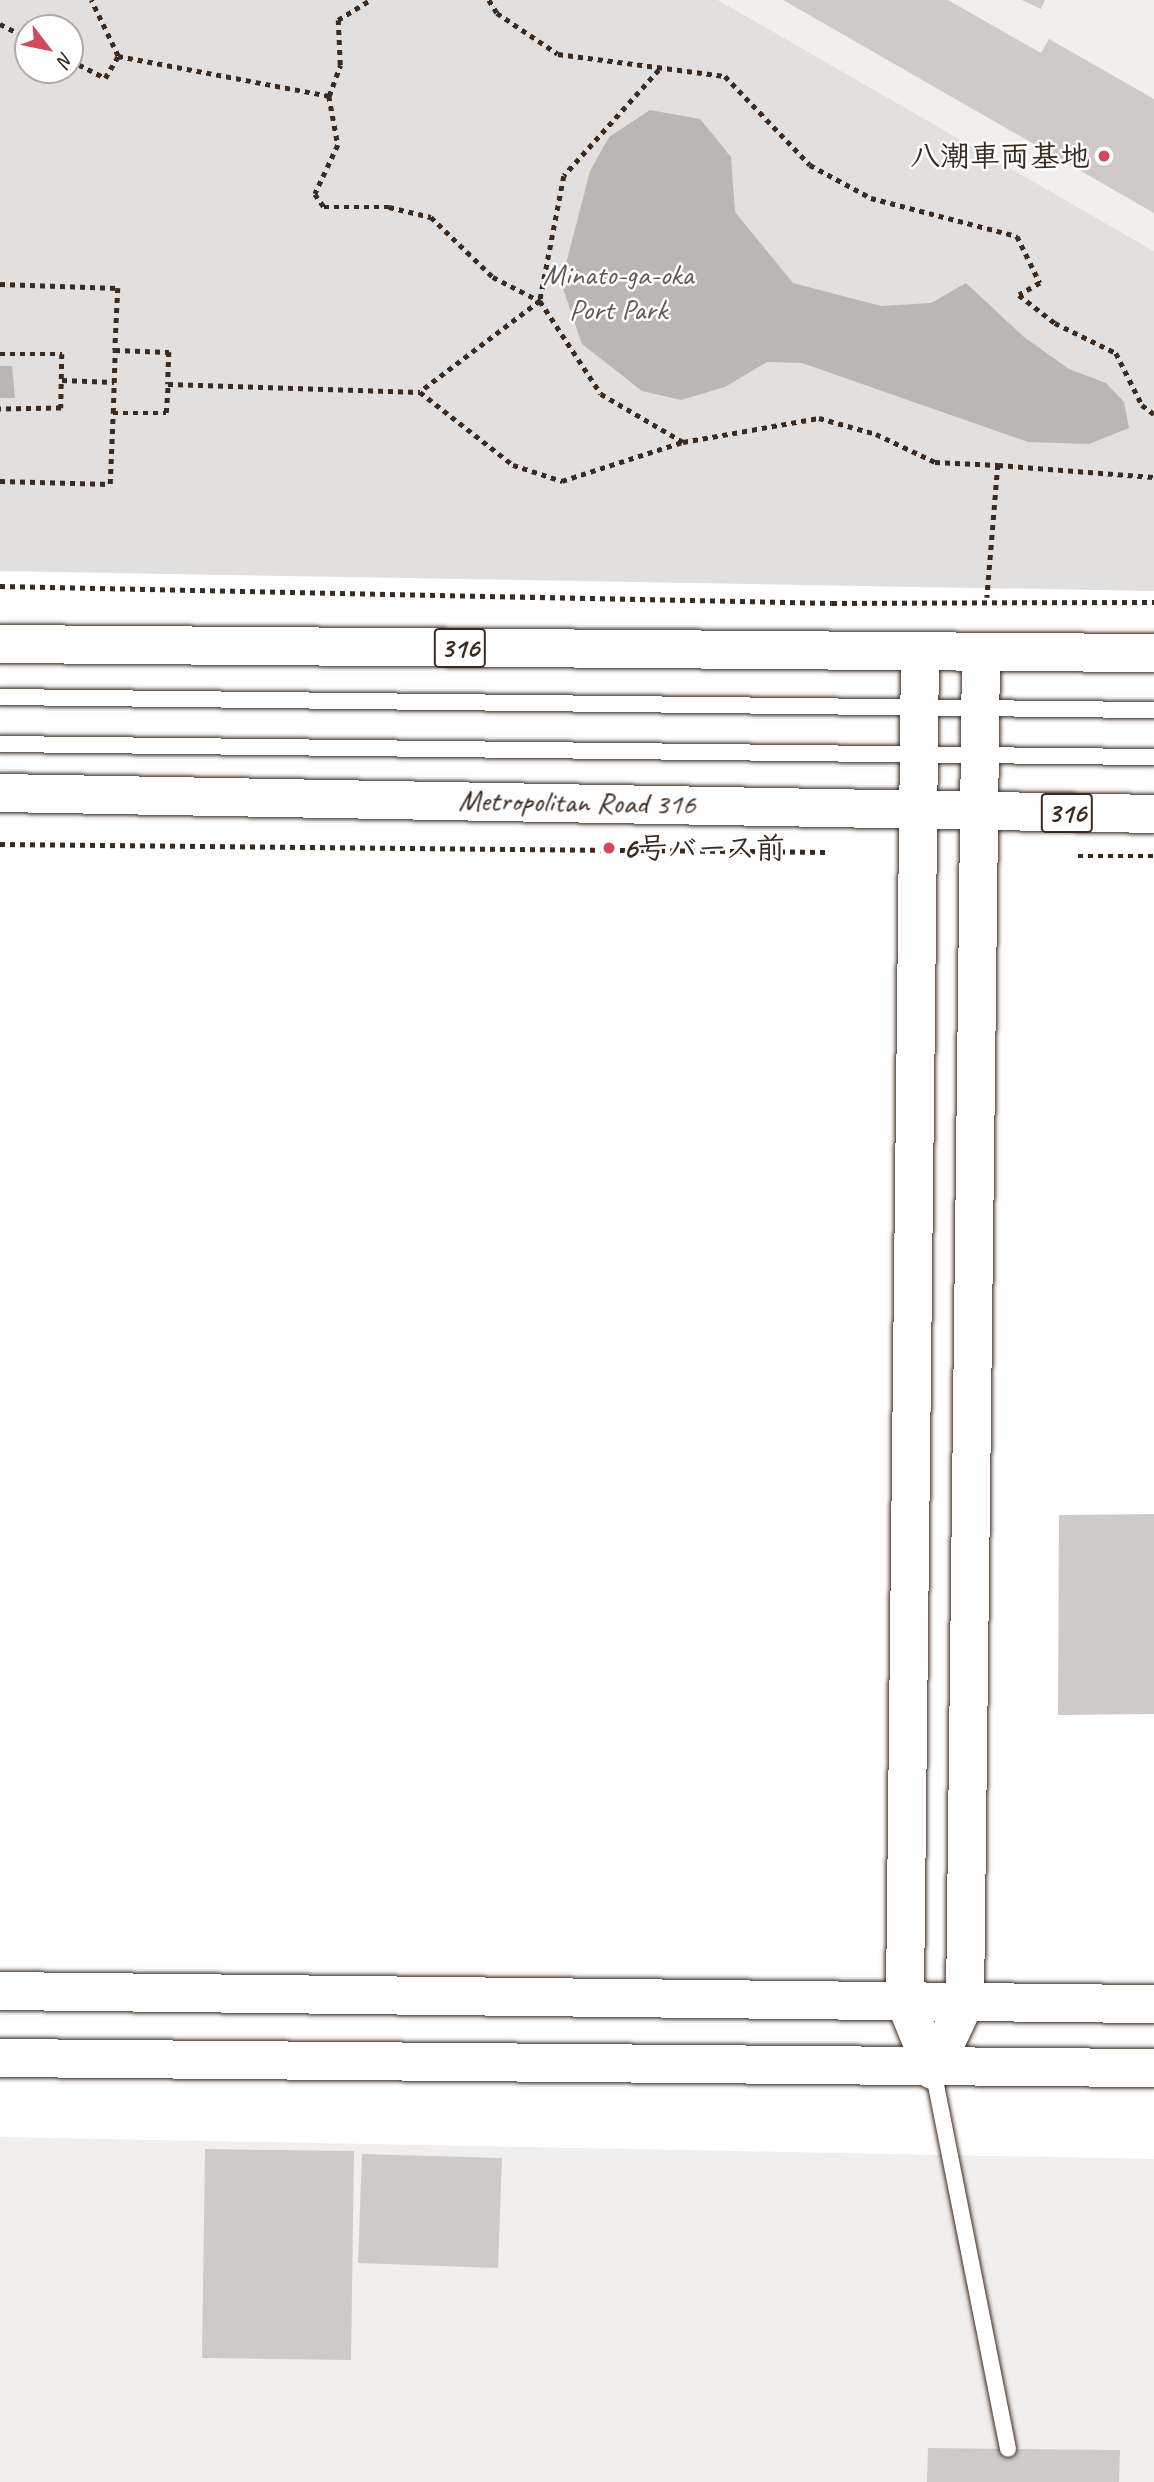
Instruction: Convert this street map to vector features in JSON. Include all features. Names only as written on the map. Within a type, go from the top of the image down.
[{"type":"street","name":"316","points":[[0,644],[1154,653]]},
{"type":"street","points":[[920,652],[905,2001],[933,2070]]},
{"type":"street","points":[[933,2070],[965,2002],[981,652]]},
{"type":"street","name":"Metropolitan Road 316","points":[[0,793],[1154,814]]},
{"type":"street","points":[[0,1991],[1154,2004]]},
{"type":"street","points":[[0,2058],[933,2070],[1154,2068]]},
{"type":"lane","points":[[0,697],[1154,710]]},
{"type":"lane","points":[[0,744],[1154,757]]},
{"type":"lane","points":[[933,2070],[1008,2449]]},
{"type":"path","points":[[92,0],[118,56]]},
{"type":"path","points":[[370,0],[338,20],[340,65],[329,96],[338,145],[316,194],[324,207],[388,207],[431,217],[493,277],[540,301],[601,394],[684,442]]},
{"type":"path","points":[[489,0],[497,13],[558,54],[659,71],[725,76],[810,165],[871,198],[1017,236],[1040,283],[1019,295],[1055,323],[1116,353],[1142,405],[1154,414]]},
{"type":"path","points":[[84,67],[104,78],[118,56]]},
{"type":"path","points":[[118,56],[329,96]]},
{"type":"path","points":[[420,392],[540,301],[564,176],[659,71]]},
{"type":"path","points":[[0,284],[118,288],[110,484],[0,481]]},
{"type":"path","points":[[113,413],[166,413],[168,384],[169,352],[115,350]]},
{"type":"path","points":[[0,354],[62,354],[61,408],[0,409]]},
{"type":"path","points":[[62,380],[114,382]]},
{"type":"path","points":[[168,384],[420,392],[513,465],[562,481],[684,442],[819,418],[876,434],[935,462],[1154,477]]},
{"type":"path","points":[[986,598],[998,465]]},
{"type":"path","points":[[0,586],[832,603],[986,598],[1154,602]]},
{"type":"path","points":[[0,844],[826,852]]},
{"type":"path","points":[[1078,856],[1154,856]]},
{"type":"shaded area","points":[[718,0],[1154,0],[1154,251]]},
{"type":"shaded area","points":[[650,110],[700,119],[731,157],[735,212],[793,283],[881,306],[931,303],[966,283],[1024,337],[1069,369],[1106,383],[1124,402],[1129,428],[1089,444],[1028,442],[802,363],[767,362],[725,387],[681,400],[642,391],[582,344],[561,283],[590,171],[609,137]]},
{"type":"shaded area","points":[[0,366],[12,366],[15,398],[0,398]]},
{"type":"shaded area","points":[[0,2137],[1154,2159],[1154,2482],[0,2482]]},
{"type":"green space","name":"Minato-ga-oka Port Park","points":[[0,0],[718,0],[1154,251],[1154,591],[0,571]]},
{"type":"building","name":"八潮車両基地","points":[[783,0],[948,0],[1041,53],[1049,39],[1154,99],[1154,213]]},
{"type":"building","points":[[1022,0],[1045,0],[1041,9]]},
{"type":"building","points":[[1154,1514],[1154,1714],[1058,1715],[1059,1515]]},
{"type":"building","points":[[205,2149],[354,2151],[351,2360],[202,2358]]},
{"type":"building","points":[[362,2154],[502,2158],[498,2268],[358,2263]]},
{"type":"building","points":[[928,2448],[1120,2450],[1119,2482],[927,2482]]},
{"type":"place","name":"八潮車両基地","points":[[1104,156]]},
{"type":"place","name":"6号バース前","points":[[609,848]]}]
